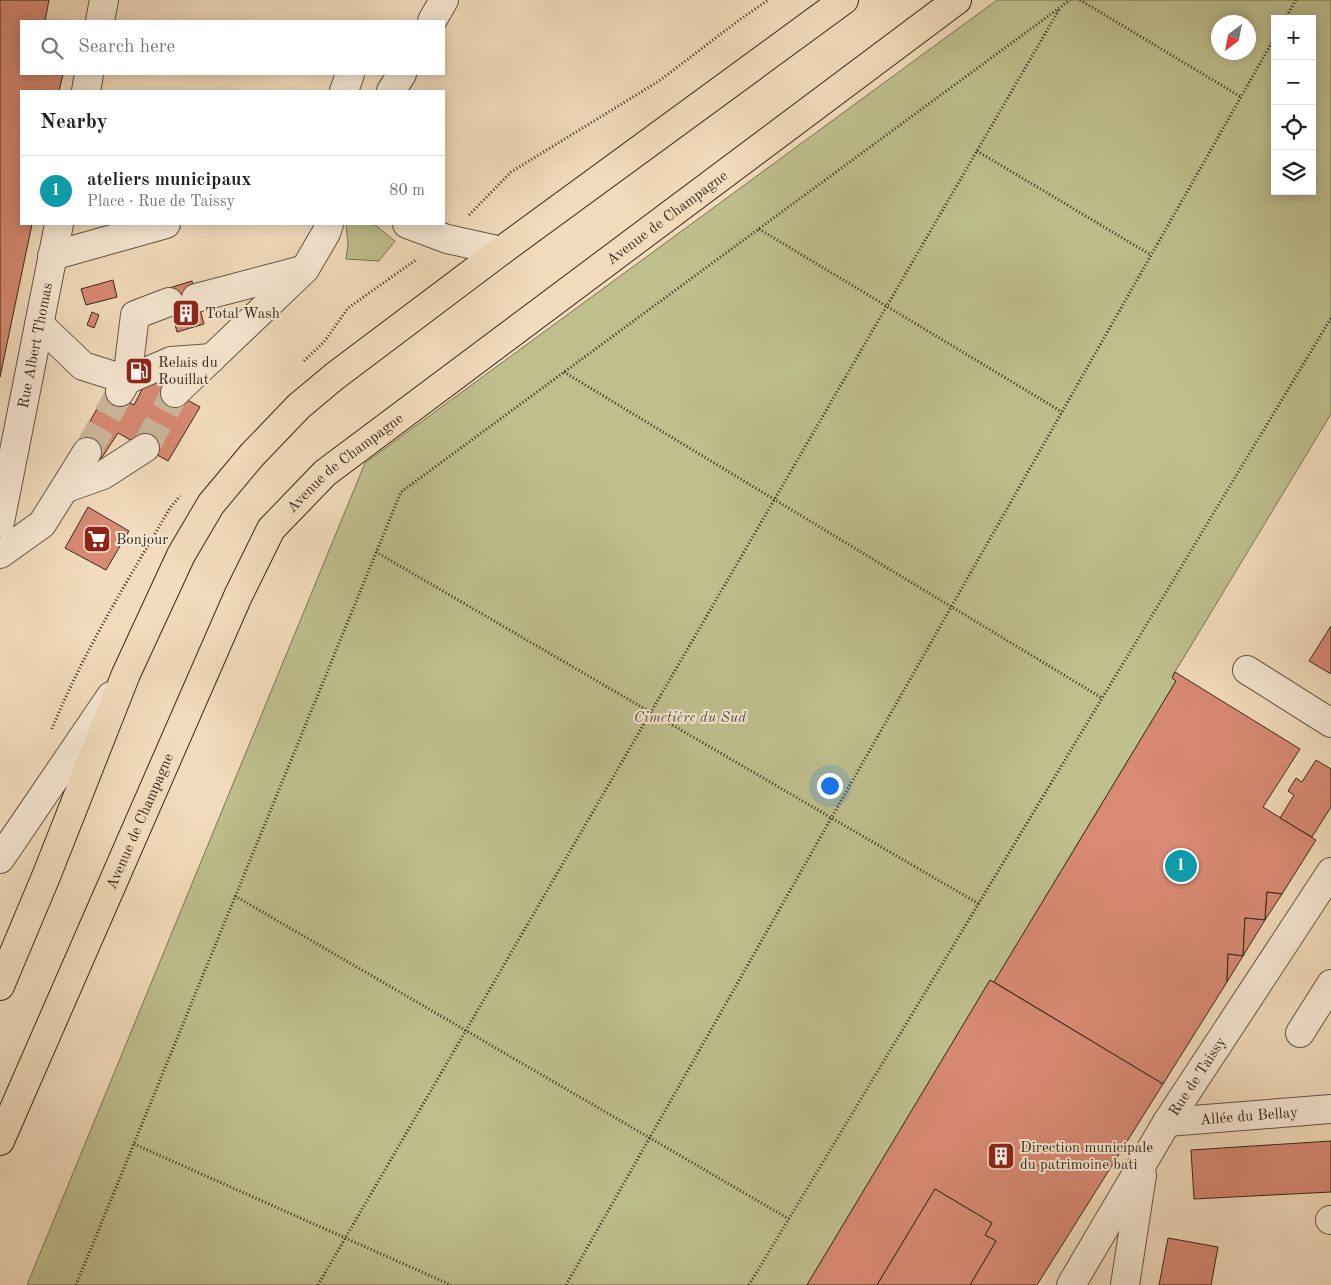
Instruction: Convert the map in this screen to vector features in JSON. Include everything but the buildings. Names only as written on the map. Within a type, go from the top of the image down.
[{"type":"main road","points":[[0,986],[47,874],[126,674],[181,555],[211,504],[252,455],[299,406],[335,376],[844,0]]},
{"type":"main road","name":"Avenue de Champagne","points":[[0,1141],[238,596],[271,528],[325,473],[957,0]]},
{"type":"street","points":[[100,20],[104,0]]},
{"type":"street","points":[[433,20],[444,0]]},
{"type":"street","points":[[86,90],[89,75]]},
{"type":"street","points":[[344,90],[350,75]]},
{"type":"street","points":[[392,90],[401,75]]},
{"type":"street","name":"Rue Albert Thomas","points":[[0,522],[59,225]]},
{"type":"street","points":[[52,256],[162,225]]},
{"type":"street","points":[[175,393],[306,268],[329,225]]},
{"type":"street","points":[[410,225],[447,239],[501,252]]},
{"type":"street","points":[[196,298],[306,268]]},
{"type":"street","points":[[122,388],[135,315],[169,302]]},
{"type":"street","points":[[39,324],[83,366],[122,388]]},
{"type":"street","points":[[122,388],[171,361],[212,358]]},
{"type":"street","points":[[64,489],[102,475],[145,448]]},
{"type":"street","points":[[0,554],[42,524],[87,452]]},
{"type":"street","points":[[1247,670],[1331,723]]},
{"type":"street","points":[[0,859],[126,674]]},
{"type":"street","name":"Rue de Taissy","points":[[1071,1285],[1167,1122],[1331,872]]},
{"type":"street","points":[[1300,1033],[1331,984]]},
{"type":"street","name":"Allée du Bellay","points":[[1167,1122],[1331,1109]]},
{"type":"street","points":[[1125,1285],[1144,1160]]},
{"type":"path","points":[[76,1285],[401,492],[1070,0]]},
{"type":"path","points":[[1080,0],[1241,97]]},
{"type":"path","points":[[1287,15],[1296,0]]},
{"type":"path","points":[[318,1285],[1061,7]]},
{"type":"path","points":[[566,1285],[1271,44]]},
{"type":"path","points":[[977,151],[1151,255]]},
{"type":"path","points":[[759,229],[1062,412]]},
{"type":"path","points":[[749,1285],[1331,318]]},
{"type":"path","points":[[564,372],[1102,698]]},
{"type":"path","points":[[376,552],[979,904]]},
{"type":"path","points":[[235,896],[789,1219]]},
{"type":"path","points":[[134,1144],[451,1285]]},
{"type":"green space","name":"Cimetière du Sud","points":[[997,0],[1331,0],[1331,414],[1172,677],[1176,681],[994,982],[990,980],[807,1285],[27,1285],[365,463]]},
{"type":"green space","points":[[346,225],[375,225],[395,241],[379,261],[346,259],[348,245]]},
{"type":"tunnel","points":[[145,448],[175,393]]},
{"type":"tunnel","points":[[87,452],[118,396]]},
{"type":"place","name":"Total Wash","points":[[186,313]]},
{"type":"place","name":"Relais du Rouillat","points":[[139,371]]},
{"type":"place","name":"Bonjour","points":[[97,539]]},
{"type":"place","name":"ateliers municipaux","points":[[1181,866]]},
{"type":"place","name":"Direction municipale du patrimoine bati","points":[[1001,1156]]}]
